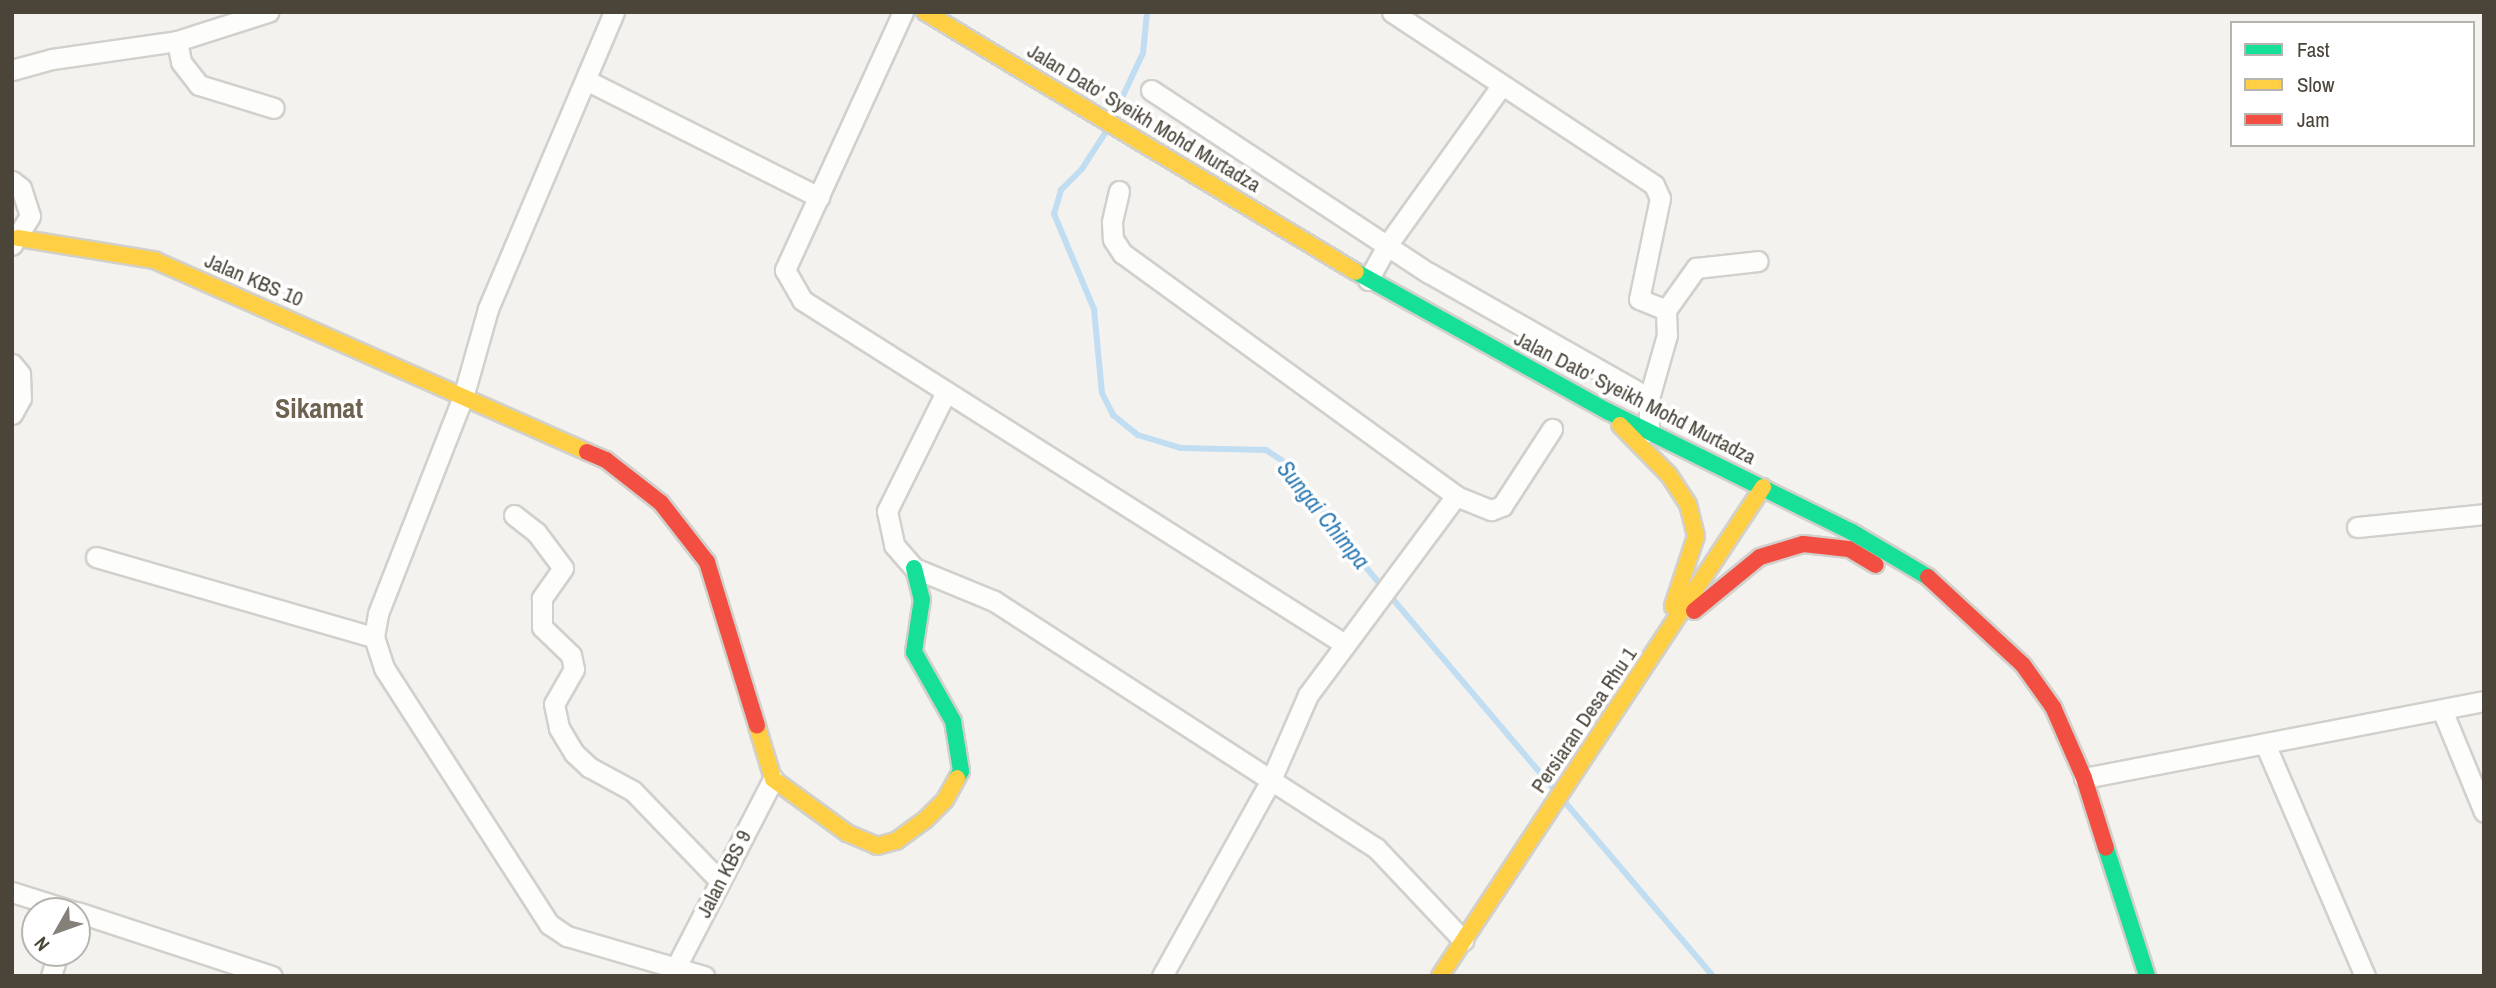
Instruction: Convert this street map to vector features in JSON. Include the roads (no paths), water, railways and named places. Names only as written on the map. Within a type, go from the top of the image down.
[{"type":"main road","name":"Jalan Dato' Syeikh Mohd Murtadza","points":[[925,12],[1368,280],[1607,411],[1852,532],[1939,583],[2023,665],[2053,707],[2084,778],[2147,976]]},
{"type":"main road","name":"Jalan KBS 10","points":[[15,241],[153,260],[464,394],[606,460],[661,503],[708,562],[773,779]]},
{"type":"main road","points":[[1607,411],[1669,475],[1688,504],[1696,537],[1663,639]]},
{"type":"main road","name":"Persiaran Desa Rhu 1","points":[[1440,976],[1763,488]]},
{"type":"main road","points":[[1663,639],[1760,556],[1803,544],[1849,549],[1926,593],[2023,665]]},
{"type":"main road","points":[[773,779],[847,833],[877,846],[896,841],[945,800],[961,771],[959,744],[953,721],[914,652],[922,598],[914,568]]},
{"type":"street","points":[[12,70],[52,58],[177,41],[268,12]]},
{"type":"street","points":[[614,12],[488,309],[464,394],[378,614],[374,637],[384,668],[549,924],[567,936],[675,970],[704,976]]},
{"type":"street","points":[[903,12],[785,270],[802,300],[1343,643]]},
{"type":"street","points":[[1392,12],[1654,185],[1660,198],[1639,299],[1666,310]]},
{"type":"street","points":[[177,41],[181,62],[200,85],[274,108]]},
{"type":"street","points":[[586,80],[819,197]]},
{"type":"street","points":[[1368,280],[1388,244],[1501,86]]},
{"type":"street","points":[[1151,90],[1429,273],[1649,398]]},
{"type":"street","points":[[12,181],[21,188],[30,216],[15,241]]},
{"type":"street","points":[[1119,191],[1112,222],[1113,239],[1122,253],[1456,496],[1491,510],[1502,506],[1552,429]]},
{"type":"street","points":[[1649,432],[1649,398],[1667,335],[1666,310],[1696,268],[1758,261]]},
{"type":"street","points":[[12,365],[20,374],[22,398],[12,414]]},
{"type":"street","points":[[946,392],[887,511],[894,545],[914,568],[994,601],[1270,782],[1376,848],[1463,940]]},
{"type":"street","points":[[1162,976],[1270,782],[1308,695],[1343,643],[1456,496]]},
{"type":"street","points":[[514,514],[536,532],[563,568],[542,598],[542,626],[571,655],[574,668],[554,704],[559,728],[574,753],[589,767],[633,791],[720,881]]},
{"type":"street","points":[[2357,527],[2484,514]]},
{"type":"street","points":[[96,558],[374,637]]},
{"type":"street","points":[[2084,778],[2484,701]]},
{"type":"street","points":[[2442,710],[2484,813]]},
{"type":"street","points":[[2265,744],[2365,976]]},
{"type":"street","name":"Jalan KBS 9","points":[[675,970],[773,779]]},
{"type":"street","points":[[91,918],[219,967],[272,976]]},
{"type":"waterway","name":"Sungai Chimpa","points":[[1113,117],[1143,53],[1147,12]]},
{"type":"waterway","name":"Sungai Chimpa","points":[[1107,130],[1082,169],[1061,190],[1054,214],[1094,309],[1102,393],[1113,415],[1138,435],[1181,448],[1266,450],[1289,465],[1352,551],[1555,790]]},
{"type":"waterway","name":"Sungai Chimpa","points":[[1564,801],[1713,976]]},
{"type":"district","name":"Sikamat","points":[[319,408]]}]
